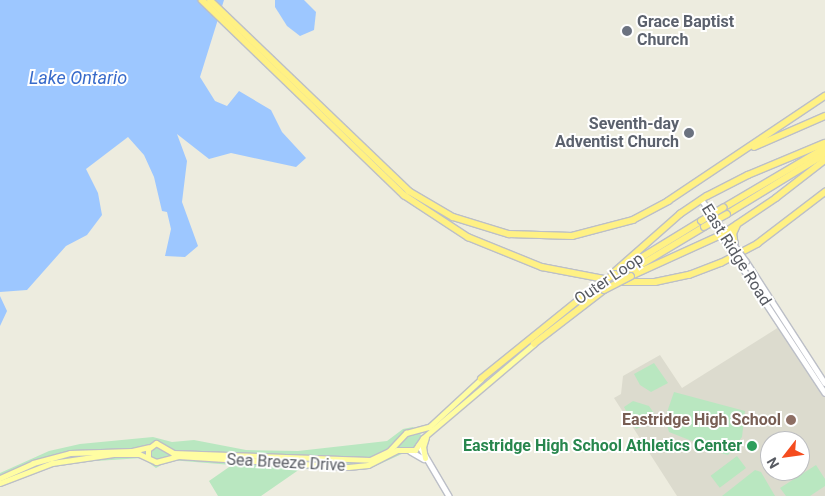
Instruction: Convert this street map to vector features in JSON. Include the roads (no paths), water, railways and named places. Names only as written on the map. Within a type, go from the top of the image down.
[{"type":"highway","points":[[202,0],[379,164],[418,197],[440,210],[481,227],[520,235],[566,236],[612,228],[654,210],[825,96]]},
{"type":"highway","points":[[210,0],[378,173],[422,209],[445,224],[498,252],[575,275],[644,283],[700,272],[762,241],[825,192]]},
{"type":"highway","points":[[721,166],[772,138],[825,116]]},
{"type":"highway","points":[[613,274],[701,199],[752,173],[825,144]]},
{"type":"highway","name":"Outer Loop","points":[[725,211],[825,148]]},
{"type":"highway","name":"Outer Loop","points":[[481,379],[613,274],[825,154]]},
{"type":"highway","points":[[627,276],[723,233],[825,160]]},
{"type":"highway","points":[[733,247],[733,233],[740,222]]},
{"type":"highway","name":"Outer Loop","points":[[534,344],[604,290],[702,224]]},
{"type":"main road","name":"East Ridge Road","points":[[701,199],[733,247],[746,261],[825,383]]},
{"type":"main road","name":"East Ridge Road","points":[[733,247],[740,264],[825,393]]},
{"type":"main road","name":"Outer Loop","points":[[419,444],[534,344]]},
{"type":"main road","name":"Outer Loop","points":[[409,432],[430,426],[481,379]]},
{"type":"main road","points":[[426,460],[423,444],[432,431]]},
{"type":"main road","points":[[409,432],[417,436],[426,460],[449,496]]},
{"type":"main road","name":"Sea Breeze Drive","points":[[166,449],[173,452],[362,461],[383,455],[409,432]]},
{"type":"main road","points":[[401,440],[408,451],[426,460]]},
{"type":"main road","points":[[0,478],[33,463],[70,453],[149,447],[158,443],[166,449],[163,460],[156,462],[148,457],[112,454],[72,458],[33,469],[0,484]]},
{"type":"main road","name":"Sea Breeze Drive","points":[[163,460],[181,456],[353,467],[376,462],[397,450],[408,451],[419,444]]},
{"type":"main road","points":[[148,457],[149,447]]},
{"type":"water","name":"Lake Ontario","points":[[0,0],[224,0],[200,77],[215,101],[227,106],[239,91],[271,110],[282,132],[306,158],[296,167],[231,153],[209,159],[177,134],[187,161],[182,202],[198,246],[185,257],[165,256],[171,229],[167,212],[162,211],[154,177],[144,155],[128,137],[86,169],[98,193],[102,215],[87,235],[66,246],[27,290],[0,292]]},
{"type":"water","points":[[275,0],[304,0],[316,12],[314,30],[300,36],[287,26],[275,7]]},
{"type":"water","points":[[0,296],[7,311],[0,326]]},
{"type":"place","name":"Grace Baptist Church","points":[[627,31]]},
{"type":"place","name":"Seventh-day Adventist Church","points":[[689,133]]},
{"type":"place","name":"Eastridge High School","points":[[791,420]]},
{"type":"place","name":"Eastridge High School Athletics Center","points":[[752,446]]}]
